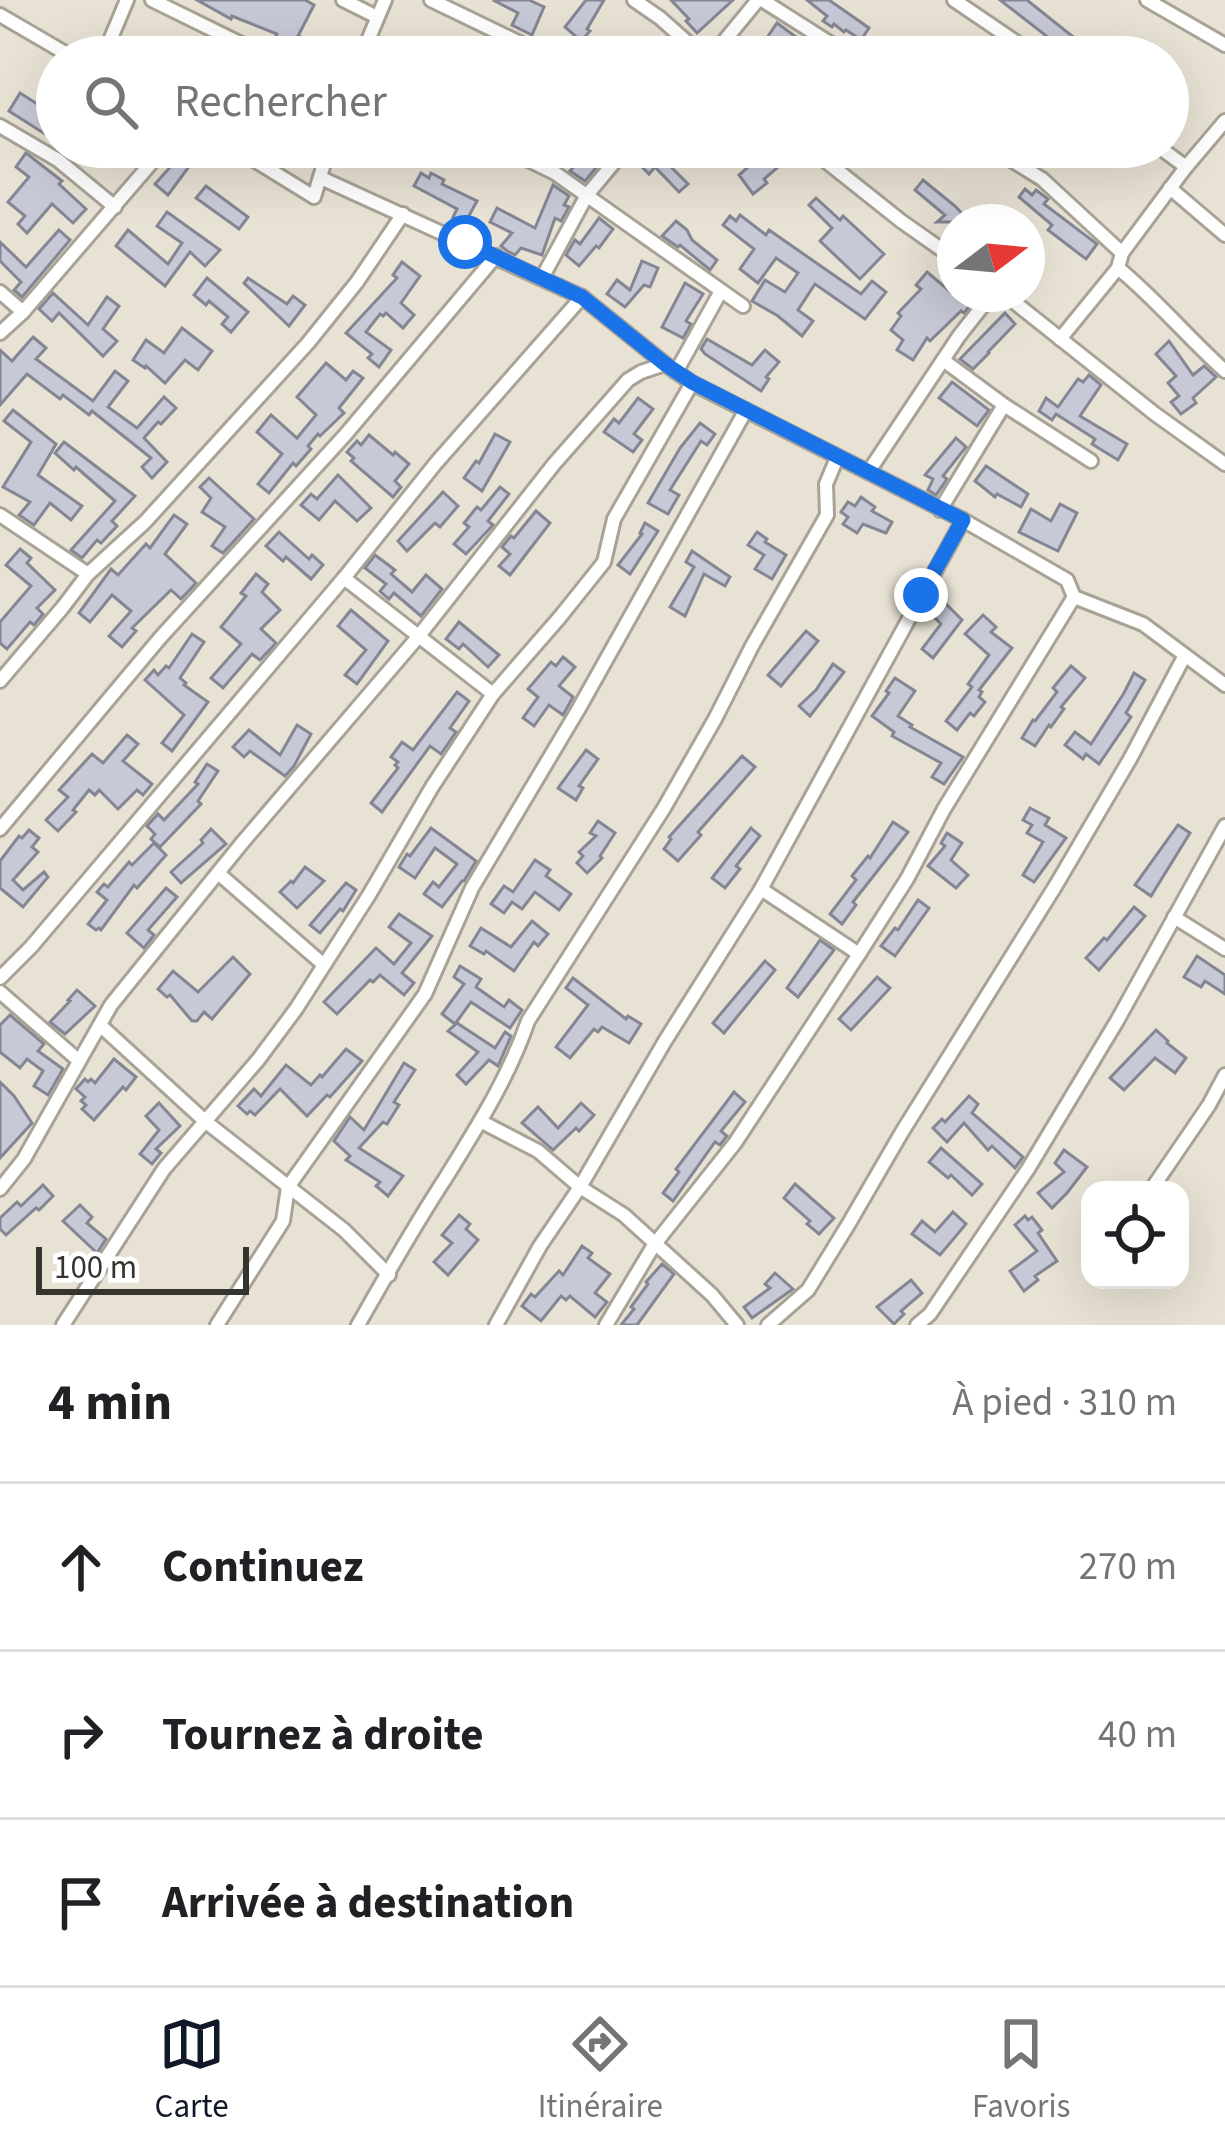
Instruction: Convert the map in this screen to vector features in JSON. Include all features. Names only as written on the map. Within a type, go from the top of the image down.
[{"type":"street","points":[[112,36],[128,0]]},
{"type":"street","points":[[152,0],[225,36]]},
{"type":"street","points":[[343,0],[377,17]]},
{"type":"street","points":[[369,36],[385,0]]},
{"type":"street","points":[[431,0],[506,36]]},
{"type":"street","points":[[634,0],[682,36]]},
{"type":"street","points":[[727,36],[760,0],[818,36]]},
{"type":"street","points":[[954,0],[1007,36]]},
{"type":"street","points":[[1148,0],[1225,45]]},
{"type":"street","points":[[0,15],[36,36]]},
{"type":"street","points":[[1189,163],[1225,122]]},
{"type":"street","points":[[0,126],[36,147]]},
{"type":"street","points":[[68,168],[116,207]]},
{"type":"street","points":[[0,333],[148,168]]},
{"type":"street","points":[[266,168],[314,197],[324,168]]},
{"type":"street","points":[[545,168],[742,306]]},
{"type":"street","points":[[542,278],[586,195],[609,168]]},
{"type":"street","points":[[834,168],[937,246]]},
{"type":"street","points":[[1024,168],[1122,253]]},
{"type":"street","points":[[1060,339],[1118,268],[1122,253],[1185,168]]},
{"type":"street","points":[[321,178],[582,297],[692,382],[963,520],[1066,580],[1074,597],[1143,624],[1225,685]]},
{"type":"street","points":[[1170,188],[1225,235]]},
{"type":"street","points":[[0,681],[88,574],[145,522],[294,359],[403,214]]},
{"type":"street","points":[[0,830],[160,638],[346,434],[496,256]]},
{"type":"street","points":[[1118,268],[1225,371]]},
{"type":"street","points":[[0,1189],[24,1159],[111,1005],[418,637],[554,464],[628,380],[641,372],[670,368],[722,291]]},
{"type":"street","points":[[0,292],[22,312]]},
{"type":"street","points":[[0,978],[582,297]]},
{"type":"street","points":[[869,471],[979,312]]},
{"type":"street","points":[[1026,312],[1225,464]]},
{"type":"street","points":[[943,360],[1090,461]]},
{"type":"street","points":[[63,1325],[164,1168],[259,1060],[324,965],[493,694],[604,562],[614,519],[692,382]]},
{"type":"street","points":[[940,510],[1004,405]]},
{"type":"street","points":[[217,1325],[283,1221],[288,1187],[425,994],[472,888],[746,410]]},
{"type":"street","points":[[358,1325],[482,1122],[529,1021],[716,719],[827,515],[826,484],[837,458]]},
{"type":"street","points":[[496,1325],[664,1041],[761,889],[963,520]]},
{"type":"street","points":[[3,521],[88,574]]},
{"type":"street","points":[[344,578],[493,694]]},
{"type":"street","points":[[606,1325],[654,1245],[735,1143],[859,954],[1074,597]]},
{"type":"street","points":[[768,1325],[808,1290],[848,1226],[1056,885],[1184,657]]},
{"type":"street","points":[[917,1325],[930,1314],[1028,1169],[1225,826]]},
{"type":"street","points":[[218,873],[324,965]]},
{"type":"street","points":[[761,889],[859,954]]},
{"type":"street","points":[[1174,917],[1225,950]]},
{"type":"street","points":[[0,992],[78,1060]]},
{"type":"street","points":[[101,1026],[206,1122],[344,1230],[389,1275]]},
{"type":"street","points":[[1157,1181],[1225,1075]]},
{"type":"street","points":[[482,1122],[538,1151],[623,1215],[712,1295],[737,1325]]},
{"type":"building","points":[[197,0],[305,0],[314,5],[298,36],[276,36]]},
{"type":"building","points":[[493,0],[529,0],[544,7],[532,35],[512,25],[518,13]]},
{"type":"building","points":[[586,0],[604,0],[586,36],[575,36],[565,27]]},
{"type":"building","points":[[671,0],[733,0],[697,33]]},
{"type":"building","points":[[807,0],[829,0],[869,28],[864,36],[855,36],[823,21],[827,16]]},
{"type":"building","points":[[1000,0],[1027,0],[1072,36],[1046,36]]},
{"type":"building","points":[[777,23],[795,36],[768,36]]},
{"type":"building","points":[[20,93],[36,103],[36,128],[9,111]]},
{"type":"building","points":[[26,153],[36,161],[36,168],[45,168],[62,181],[59,184],[86,209],[73,223],[52,204],[27,233],[18,224],[25,216],[8,202],[29,177],[16,167]]},
{"type":"building","points":[[169,168],[188,168],[168,195],[155,184]]},
{"type":"building","points":[[573,168],[596,168],[585,181],[570,171]]},
{"type":"building","points":[[656,168],[672,168],[688,184],[679,192]]},
{"type":"building","points":[[747,168],[777,168],[753,194],[739,175]]},
{"type":"building","points":[[421,173],[429,178],[431,173],[444,180],[442,184],[477,201],[465,223],[453,217],[457,209],[414,186]]},
{"type":"building","points":[[923,180],[953,204],[937,204],[937,208],[915,190]]},
{"type":"building","points":[[553,185],[569,196],[564,205],[569,207],[561,221],[555,218],[542,255],[521,248],[515,255],[507,251],[501,246],[512,233],[490,222],[497,208],[535,228]]},
{"type":"building","points":[[206,186],[248,217],[239,229],[196,198]]},
{"type":"building","points":[[1025,189],[1048,199],[1044,204],[1027,204],[1019,197]]},
{"type":"building","points":[[816,198],[884,254],[860,279],[820,241],[832,228],[809,205]]},
{"type":"building","points":[[1045,205],[1097,244],[1086,259],[1048,230],[1052,225],[1045,219]]},
{"type":"building","points":[[167,212],[220,250],[205,266],[190,252],[165,286],[116,246],[128,230],[168,264],[182,243],[157,226]]},
{"type":"building","points":[[740,215],[861,294],[872,281],[886,292],[865,319],[815,284],[798,310],[813,321],[802,336],[752,301],[765,280],[785,292],[798,273],[776,258],[758,283],[740,269],[754,249],[723,225],[730,216],[736,221]]},
{"type":"building","points":[[599,218],[613,229],[579,266],[566,255]]},
{"type":"building","points":[[676,221],[717,260],[710,270],[662,236]]},
{"type":"building","points":[[59,230],[70,240],[22,297],[14,290],[21,282],[0,261],[0,242],[26,267]]},
{"type":"building","points":[[642,261],[658,268],[650,287],[644,285],[625,307],[607,294],[617,280],[630,290]]},
{"type":"building","points":[[402,262],[420,276],[401,303],[414,315],[403,328],[386,313],[380,314],[366,332],[391,350],[379,367],[368,358],[372,354],[346,333],[397,278],[393,275]]},
{"type":"building","points":[[927,272],[937,280],[937,312],[960,312],[930,341],[927,338],[913,360],[897,350],[903,340],[891,330],[901,316],[898,313],[921,289],[916,285]]},
{"type":"building","points":[[207,278],[248,312],[231,332],[222,324],[228,317],[194,295]]},
{"type":"building","points":[[248,278],[287,304],[293,296],[305,305],[289,326],[244,283]]},
{"type":"building","points":[[685,283],[703,294],[686,321],[691,324],[683,338],[662,327]]},
{"type":"building","points":[[53,293],[88,325],[107,297],[119,306],[103,329],[117,341],[103,356],[59,313],[52,321],[39,309]]},
{"type":"building","points":[[1005,313],[1015,324],[973,369],[960,359]]},
{"type":"building","points":[[182,328],[212,351],[198,370],[185,360],[165,383],[133,360],[146,340],[164,353]]},
{"type":"building","points":[[33,337],[46,348],[36,359],[93,401],[115,371],[128,381],[108,407],[137,428],[164,397],[176,408],[144,438],[167,462],[152,478],[142,467],[151,458],[92,411],[89,415],[63,395],[60,399],[27,374],[0,405],[0,350],[12,361]]},
{"type":"building","points":[[707,339],[752,365],[765,350],[779,362],[761,391],[705,354],[701,349]]},
{"type":"building","points":[[1169,341],[1193,375],[1204,366],[1216,377],[1181,414],[1171,402],[1179,396],[1168,383],[1176,376],[1156,354]]},
{"type":"building","points":[[326,363],[346,380],[353,371],[363,378],[339,408],[344,413],[318,434],[308,446],[311,449],[269,493],[258,484],[282,454],[257,432],[271,415],[297,438],[316,415],[297,397]]},
{"type":"building","points":[[1089,375],[1101,385],[1080,416],[1127,444],[1118,460],[1056,414],[1052,420],[1039,411],[1046,398],[1058,407],[1078,379],[1083,382]]},
{"type":"building","points":[[952,382],[989,410],[977,426],[939,398]]},
{"type":"building","points":[[638,398],[653,409],[634,434],[642,440],[633,452],[604,432],[614,419],[619,423]]},
{"type":"building","points":[[13,410],[56,444],[38,475],[82,506],[71,520],[50,503],[34,525],[19,515],[30,502],[3,487],[31,442],[4,421]]},
{"type":"building","points":[[700,423],[715,434],[707,445],[701,441],[670,490],[679,495],[668,514],[648,503]]},
{"type":"building","points":[[495,434],[510,442],[482,491],[464,478],[479,463]]},
{"type":"building","points":[[369,435],[409,464],[395,481],[401,487],[393,497],[351,461],[354,458],[347,452]]},
{"type":"building","points":[[956,438],[966,447],[943,476],[947,479],[936,495],[928,490],[933,479],[925,475]]},
{"type":"building","points":[[64,442],[135,496],[112,521],[117,526],[82,558],[71,550],[115,501],[55,453]]},
{"type":"building","points":[[986,466],[1028,494],[1021,507],[995,497],[975,481]]},
{"type":"building","points":[[338,475],[371,508],[357,521],[335,501],[319,520],[301,505],[311,494],[317,499]]},
{"type":"building","points":[[209,478],[254,519],[223,553],[212,546],[225,527],[202,512],[211,498],[200,487]]},
{"type":"building","points":[[500,487],[509,494],[488,521],[493,525],[466,554],[454,544],[469,527],[464,523]]},
{"type":"building","points":[[443,492],[458,506],[440,527],[435,523],[407,551],[398,541]]},
{"type":"building","points":[[861,497],[875,507],[872,511],[892,522],[886,533],[863,524],[857,533],[843,524],[848,517],[841,512],[848,502],[855,506]]},
{"type":"building","points":[[1060,504],[1077,513],[1058,551],[1019,532],[1031,509],[1051,521]]},
{"type":"building","points":[[536,511],[550,523],[510,575],[499,566],[510,554],[502,547]]},
{"type":"building","points":[[174,515],[187,524],[165,554],[196,583],[181,599],[171,590],[132,628],[136,631],[122,647],[109,636],[131,611],[112,595],[90,622],[79,613],[111,569],[118,575],[146,544],[150,548]]},
{"type":"building","points":[[645,523],[658,531],[630,574],[618,565]]},
{"type":"building","points":[[279,532],[309,559],[312,555],[323,565],[311,579],[266,546]]},
{"type":"building","points":[[757,532],[786,555],[772,579],[755,569],[764,555],[748,545]]},
{"type":"building","points":[[20,549],[31,558],[27,563],[55,590],[37,608],[43,614],[7,649],[0,643],[0,622],[31,586],[6,565]]},
{"type":"building","points":[[692,551],[730,577],[725,586],[704,574],[685,616],[670,607],[694,567],[686,562]]},
{"type":"building","points":[[375,555],[412,592],[426,575],[442,589],[421,616],[394,593],[389,599],[380,591],[386,584],[365,568]]},
{"type":"building","points":[[256,574],[268,584],[262,592],[280,610],[261,629],[276,643],[260,660],[252,654],[223,688],[211,678],[241,644],[221,627],[246,596],[241,593]]},
{"type":"building","points":[[944,602],[962,620],[933,658],[922,649],[941,624],[932,615]]},
{"type":"building","points":[[351,610],[388,641],[357,684],[345,675],[366,650],[338,626]]},
{"type":"building","points":[[983,615],[996,627],[991,632],[1012,648],[979,690],[985,702],[957,730],[946,721],[989,655],[965,634]]},
{"type":"building","points":[[459,622],[499,655],[488,667],[463,644],[459,649],[446,639]]},
{"type":"building","points":[[806,631],[818,641],[781,686],[768,675]]},
{"type":"building","points":[[192,634],[204,642],[180,678],[208,702],[172,751],[162,743],[184,715],[145,680],[154,670],[158,675],[169,668]]},
{"type":"building","points":[[563,657],[575,667],[559,686],[573,697],[563,715],[549,705],[534,726],[523,718],[538,697],[528,689],[551,662],[556,666]]},
{"type":"building","points":[[833,664],[844,672],[810,716],[799,706]]},
{"type":"building","points":[[1071,666],[1085,678],[1035,746],[1022,738]]},
{"type":"building","points":[[1134,673],[1145,680],[1126,713],[1131,717],[1099,764],[1086,754],[1083,759],[1065,745],[1075,732],[1091,744]]},
{"type":"building","points":[[895,678],[915,691],[898,716],[963,757],[944,784],[932,777],[941,763],[892,736],[894,732],[872,716]]},
{"type":"building","points":[[457,692],[469,701],[450,728],[456,732],[441,754],[430,746],[382,812],[371,803],[398,768],[391,757],[402,742],[413,750]]},
{"type":"building","points":[[297,725],[311,734],[285,776],[250,751],[244,757],[233,747],[249,730],[280,755]]},
{"type":"building","points":[[127,735],[138,744],[123,761],[152,784],[143,795],[137,790],[118,809],[99,790],[95,795],[89,790],[58,831],[46,820],[68,797],[59,790],[92,754],[103,763]]},
{"type":"building","points":[[586,750],[598,759],[579,786],[583,788],[576,800],[558,788]]},
{"type":"building","points":[[742,756],[755,767],[678,861],[664,849],[669,837]]},
{"type":"building","points":[[207,764],[218,771],[198,801],[201,804],[160,847],[147,826],[158,814],[164,820],[198,784]]},
{"type":"building","points":[[1030,808],[1049,818],[1045,825],[1066,838],[1034,882],[1023,875],[1043,842],[1027,833],[1032,825],[1023,820]]},
{"type":"building","points":[[598,821],[615,833],[602,858],[587,873],[577,863],[583,856],[579,852],[596,836],[590,833]]},
{"type":"building","points":[[893,822],[908,832],[853,902],[856,905],[842,924],[830,914]]},
{"type":"building","points":[[1178,825],[1190,833],[1151,896],[1135,885]]},
{"type":"building","points":[[431,828],[476,861],[442,907],[424,894],[433,882],[439,887],[457,864],[435,848],[415,878],[399,867]]},
{"type":"building","points":[[751,828],[760,836],[725,888],[712,878]]},
{"type":"building","points":[[211,829],[226,844],[181,883],[171,872],[203,843]]},
{"type":"building","points":[[29,830],[39,838],[32,847],[38,852],[13,880],[23,890],[44,872],[48,877],[23,907],[0,888],[0,861]]},
{"type":"building","points":[[947,833],[962,843],[951,860],[968,875],[956,888],[928,866],[945,846],[941,843]]},
{"type":"building","points":[[154,843],[166,855],[137,888],[134,885],[101,930],[96,930],[88,924],[107,900],[97,892]]},
{"type":"building","points":[[535,860],[550,870],[546,876],[571,894],[559,910],[535,892],[522,909],[512,902],[504,913],[491,904],[504,886],[513,892]]},
{"type":"building","points":[[305,867],[324,881],[297,908],[280,892]]},
{"type":"building","points":[[346,883],[356,890],[320,933],[310,925]]},
{"type":"building","points":[[166,888],[177,897],[148,930],[154,935],[144,948],[127,933]]},
{"type":"building","points":[[918,900],[929,908],[895,956],[881,946]]},
{"type":"building","points":[[1134,907],[1145,916],[1099,970],[1086,958]]},
{"type":"building","points":[[399,914],[432,936],[402,973],[414,983],[404,995],[380,975],[337,1014],[324,1002],[376,948],[394,964],[411,943],[389,927]]},
{"type":"building","points":[[532,921],[548,934],[538,946],[534,942],[514,971],[470,946],[481,928],[511,947]]},
{"type":"building","points":[[820,940],[834,950],[798,997],[787,988]]},
{"type":"building","points":[[1197,956],[1225,975],[1225,994],[1205,981],[1201,987],[1184,977]]},
{"type":"building","points":[[233,957],[250,974],[212,1019],[204,1012],[192,1021],[170,995],[158,989],[173,971],[198,992]]},
{"type":"building","points":[[765,961],[775,970],[724,1033],[713,1023]]},
{"type":"building","points":[[460,966],[481,979],[476,987],[504,1007],[509,1000],[522,1010],[510,1028],[471,1002],[455,1024],[442,1014],[464,984],[454,977]]},
{"type":"building","points":[[877,977],[890,988],[851,1030],[839,1019]]},
{"type":"building","points":[[573,978],[626,1019],[641,1024],[629,1043],[602,1027],[598,1032],[594,1029],[570,1058],[556,1047],[588,1005],[566,988]]},
{"type":"building","points":[[77,990],[95,1006],[65,1034],[50,1022]]},
{"type":"building","points":[[10,1015],[44,1044],[38,1051],[63,1069],[48,1095],[34,1086],[43,1071],[27,1059],[20,1068],[0,1052],[0,1025]]},
{"type":"building","points":[[457,1023],[495,1048],[505,1032],[511,1036],[498,1066],[489,1060],[466,1084],[457,1075],[478,1052],[448,1031]]},
{"type":"building","points":[[1156,1030],[1186,1058],[1175,1073],[1155,1058],[1124,1090],[1110,1078]]},
{"type":"building","points":[[346,1049],[362,1061],[307,1116],[280,1089],[255,1115],[238,1106],[254,1089],[261,1096],[286,1065],[311,1085]]},
{"type":"building","points":[[114,1059],[136,1077],[94,1120],[82,1109],[85,1097],[76,1089],[85,1079],[95,1083]]},
{"type":"building","points":[[404,1063],[415,1070],[394,1102],[399,1105],[387,1124],[383,1122],[359,1148],[403,1176],[388,1196],[376,1186],[380,1182],[346,1160],[350,1156],[334,1141],[350,1117],[364,1130]]},
{"type":"building","points":[[0,1082],[32,1123],[0,1158]]},
{"type":"building","points":[[734,1092],[745,1102],[721,1131],[727,1136],[720,1145],[715,1142],[673,1201],[663,1193],[679,1172],[676,1169]]},
{"type":"building","points":[[969,1096],[978,1104],[972,1113],[1023,1157],[1015,1168],[992,1146],[988,1150],[964,1123],[947,1142],[933,1128]]},
{"type":"building","points":[[159,1103],[180,1126],[156,1149],[161,1153],[152,1164],[140,1154],[159,1130],[146,1116]]},
{"type":"building","points":[[581,1103],[594,1115],[553,1150],[522,1123],[538,1107],[558,1128]]},
{"type":"building","points":[[941,1148],[982,1184],[972,1195],[929,1162]]},
{"type":"building","points":[[1064,1150],[1087,1167],[1052,1208],[1038,1193],[1064,1172],[1055,1163]]},
{"type":"building","points":[[795,1184],[834,1218],[819,1234],[784,1198]]},
{"type":"building","points":[[43,1185],[53,1196],[6,1235],[0,1229],[0,1218]]},
{"type":"building","points":[[80,1205],[92,1217],[87,1223],[106,1239],[97,1253],[63,1221]]},
{"type":"building","points":[[953,1212],[966,1224],[940,1255],[912,1234],[922,1221],[935,1232]]},
{"type":"building","points":[[459,1215],[478,1240],[448,1275],[434,1262],[452,1243],[442,1235]]},
{"type":"building","points":[[1025,1216],[1032,1217],[1042,1230],[1038,1233],[1057,1261],[1035,1276],[1038,1280],[1024,1291],[1010,1271],[1037,1251],[1015,1225]]},
{"type":"building","points":[[582,1246],[592,1253],[588,1258],[610,1274],[595,1293],[607,1302],[595,1317],[570,1296],[566,1300],[561,1296],[541,1321],[522,1306],[559,1271],[563,1275]]},
{"type":"building","points":[[662,1264],[674,1274],[637,1325],[621,1325],[646,1282]]},
{"type":"building","points":[[775,1273],[793,1289],[752,1318],[744,1307],[770,1288],[765,1284]]},
{"type":"building","points":[[911,1280],[922,1293],[894,1324],[877,1307]]},
{"type":"route","points":[[465,242],[582,297],[692,382],[963,520],[921,595]]}]
